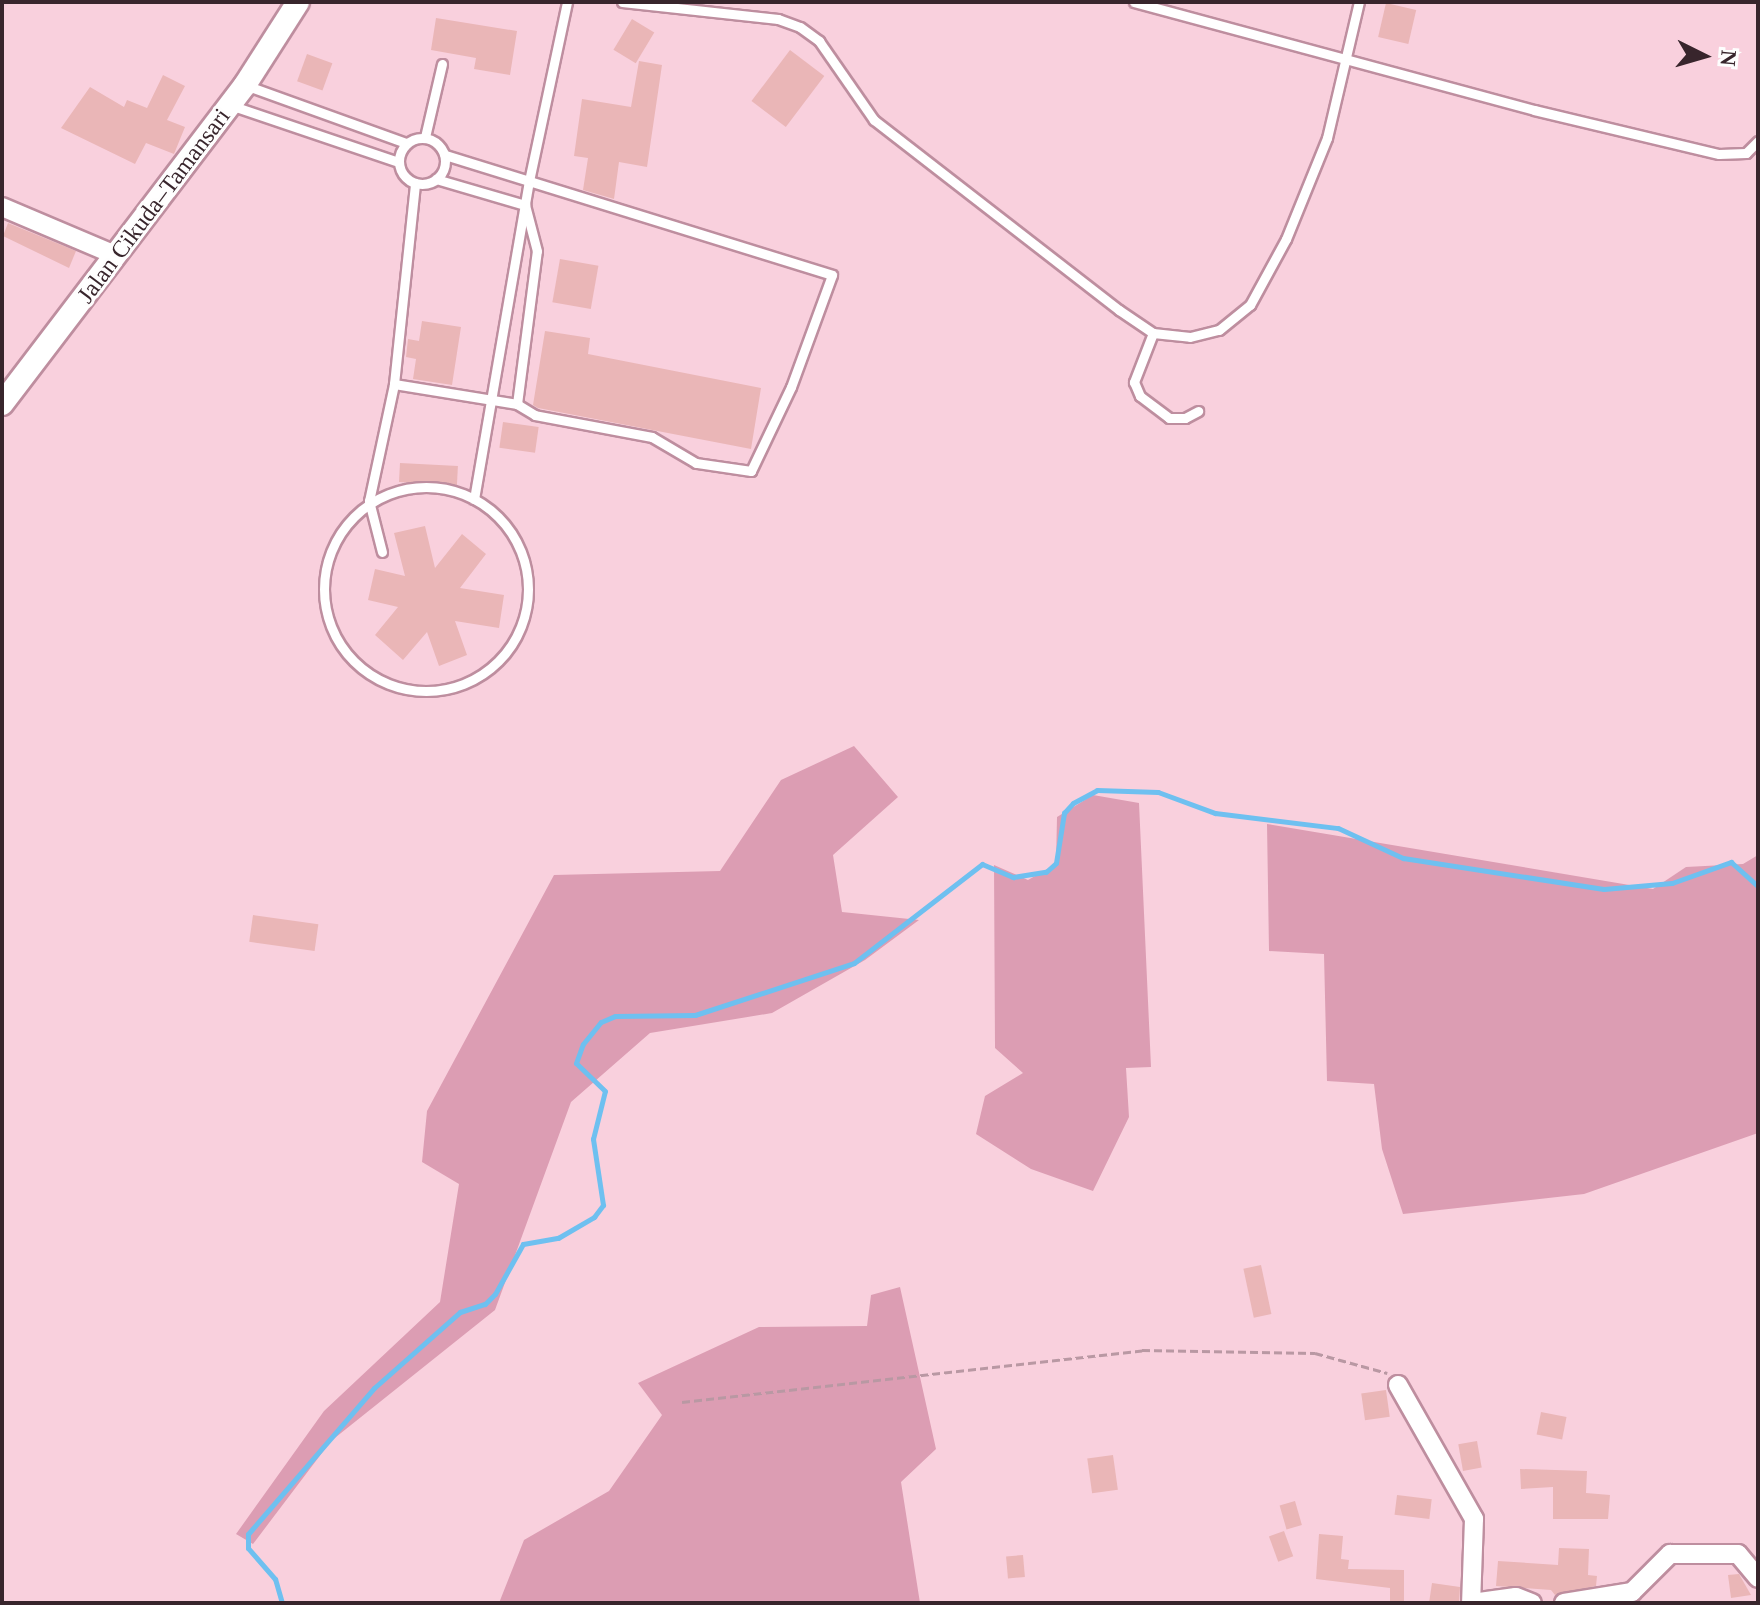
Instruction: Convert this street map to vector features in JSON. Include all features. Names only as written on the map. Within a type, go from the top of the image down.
[{"type":"street","name":"Jalan Cikuda–Tamansari","points":[[2,404],[245,85],[298,2]]},
{"type":"street","points":[[2,207],[115,255]]},
{"type":"street","points":[[1398,1385],[1474,1519],[1472,1603],[1516,1597],[1532,1603]]},
{"type":"street","points":[[1564,1603],[1632,1592],[1670,1554],[1738,1554],[1758,1578]]},
{"type":"lane","points":[[474,499],[529,181],[567,2]]},
{"type":"lane","points":[[622,2],[778,19],[800,27],[819,41],[874,120],[1153,333],[1190,337],[1219,330],[1250,305],[1286,239],[1327,138],[1359,2]]},
{"type":"lane","points":[[1134,2],[1719,154],[1746,153],[1758,141]]},
{"type":"lane","points":[[425,137],[442,64]]},
{"type":"lane","points":[[245,85],[406,143],[425,137]]},
{"type":"lane","points":[[230,105],[398,162]]},
{"type":"lane","points":[[394,384],[517,404],[535,415],[652,437],[696,463],[751,471],[791,387],[832,275],[445,155],[425,137]]},
{"type":"lane","points":[[406,143],[398,162],[402,173],[415,183],[436,179],[525,205]]},
{"type":"lane","points":[[436,179],[445,155]]},
{"type":"lane","points":[[369,501],[423,486],[474,499],[507,526],[525,565],[526,608],[520,629],[496,664],[460,687],[439,692],[397,689],[359,668],[333,634],[323,592],[331,550],[369,501],[394,384],[415,183]]},
{"type":"lane","points":[[517,404],[537,251],[525,205]]},
{"type":"lane","points":[[509,300],[529,304]]},
{"type":"lane","points":[[1153,333],[1134,382],[1140,396],[1169,418],[1185,418],[1198,411]]},
{"type":"lane","points":[[369,501],[382,552]]},
{"type":"path","points":[[682,1402],[1142,1350],[1315,1353],[1382,1368],[1398,1385]]},
{"type":"shaded area","points":[[854,746],[898,797],[833,855],[842,912],[919,920],[865,960],[772,1013],[650,1033],[571,1102],[495,1310],[331,1441],[253,1544],[236,1534],[324,1411],[440,1302],[459,1184],[422,1162],[427,1111],[554,875],[720,871],[781,780]]},
{"type":"shaded area","points":[[1093,795],[1139,803],[1151,1067],[1126,1068],[1129,1117],[1093,1191],[1031,1169],[976,1134],[985,1096],[1023,1073],[995,1048],[994,865],[1028,880],[1056,864],[1057,817]]},
{"type":"shaded area","points":[[1267,824],[1653,889],[1686,867],[1743,864],[1758,855],[1758,1133],[1584,1194],[1403,1214],[1382,1149],[1374,1084],[1327,1081],[1324,954],[1269,951]]},
{"type":"shaded area","points":[[900,1287],[936,1449],[901,1482],[920,1603],[499,1603],[524,1540],[609,1491],[662,1415],[638,1383],[759,1327],[867,1326],[871,1295]]},
{"type":"building","points":[[1386,3],[1416,10],[1408,44],[1378,37]]},
{"type":"building","points":[[436,18],[517,31],[510,75],[474,69],[476,58],[431,50]]},
{"type":"building","points":[[632,19],[654,32],[636,63],[613,50]]},
{"type":"building","points":[[790,50],[824,76],[786,127],[751,101]]},
{"type":"building","points":[[307,54],[332,63],[322,90],[297,81]]},
{"type":"building","points":[[639,61],[662,65],[647,167],[619,162],[614,199],[583,190],[588,158],[574,156],[582,99],[631,107]]},
{"type":"building","points":[[163,75],[185,86],[167,120],[185,127],[174,154],[146,143],[135,164],[61,128],[90,87],[124,107],[127,100],[147,108]]},
{"type":"building","points":[[8,223],[76,251],[69,268],[3,236]]},
{"type":"building","points":[[560,259],[598,266],[591,309],[552,302]]},
{"type":"building","points":[[422,321],[461,327],[452,385],[413,379],[416,359],[406,357],[408,339],[419,341]]},
{"type":"building","points":[[545,331],[590,338],[588,354],[761,388],[751,449],[538,408],[533,405]]},
{"type":"building","points":[[503,422],[539,427],[535,453],[499,448]]},
{"type":"building","points":[[400,463],[458,466],[457,485],[399,482]]},
{"type":"building","points":[[425,526],[435,568],[462,534],[486,554],[460,588],[504,595],[499,628],[455,621],[467,655],[439,666],[427,632],[403,660],[375,635],[398,607],[368,600],[375,569],[405,576],[394,533]]},
{"type":"building","points":[[253,915],[318,924],[315,951],[249,942]]},
{"type":"building","points":[[1261,1265],[1271,1314],[1254,1318],[1243,1269]]},
{"type":"building","points":[[1386,1390],[1390,1417],[1365,1420],[1361,1393]]},
{"type":"building","points":[[1541,1412],[1567,1417],[1562,1440],[1537,1435]]},
{"type":"building","points":[[1477,1441],[1482,1468],[1463,1471],[1458,1444]]},
{"type":"building","points":[[1113,1455],[1118,1490],[1092,1493],[1087,1459]]},
{"type":"building","points":[[1520,1469],[1587,1471],[1586,1493],[1610,1495],[1608,1519],[1553,1519],[1553,1487],[1521,1489]]},
{"type":"building","points":[[1397,1495],[1432,1499],[1429,1519],[1395,1515]]},
{"type":"building","points":[[1295,1501],[1302,1525],[1287,1529],[1280,1505]]},
{"type":"building","points":[[1284,1531],[1293,1556],[1278,1562],[1269,1536]]},
{"type":"building","points":[[1319,1534],[1343,1536],[1341,1559],[1349,1560],[1348,1569],[1404,1570],[1404,1603],[1390,1603],[1390,1588],[1316,1579]]},
{"type":"building","points":[[1559,1548],[1589,1549],[1588,1575],[1597,1576],[1596,1586],[1555,1595],[1551,1590],[1496,1586],[1498,1561],[1558,1565]]},
{"type":"building","points":[[1023,1555],[1025,1577],[1008,1578],[1006,1556]]},
{"type":"building","points":[[1739,1574],[1751,1595],[1731,1598],[1728,1575]]},
{"type":"building","points":[[1432,1583],[1460,1587],[1459,1603],[1429,1603]]},
{"type":"waterway","points":[[282,1603],[275,1579],[248,1548],[248,1534],[374,1388],[460,1312],[485,1304],[495,1294],[523,1244],[558,1238],[594,1217],[603,1205],[593,1139],[605,1091],[576,1063],[583,1044],[601,1022],[615,1016],[695,1015],[854,963],[982,864],[1013,877],[1046,872],[1056,863],[1064,813],[1073,803],[1097,790],[1158,792],[1215,813],[1338,828],[1403,858],[1604,889],[1672,883],[1731,862],[1758,886]]}]
